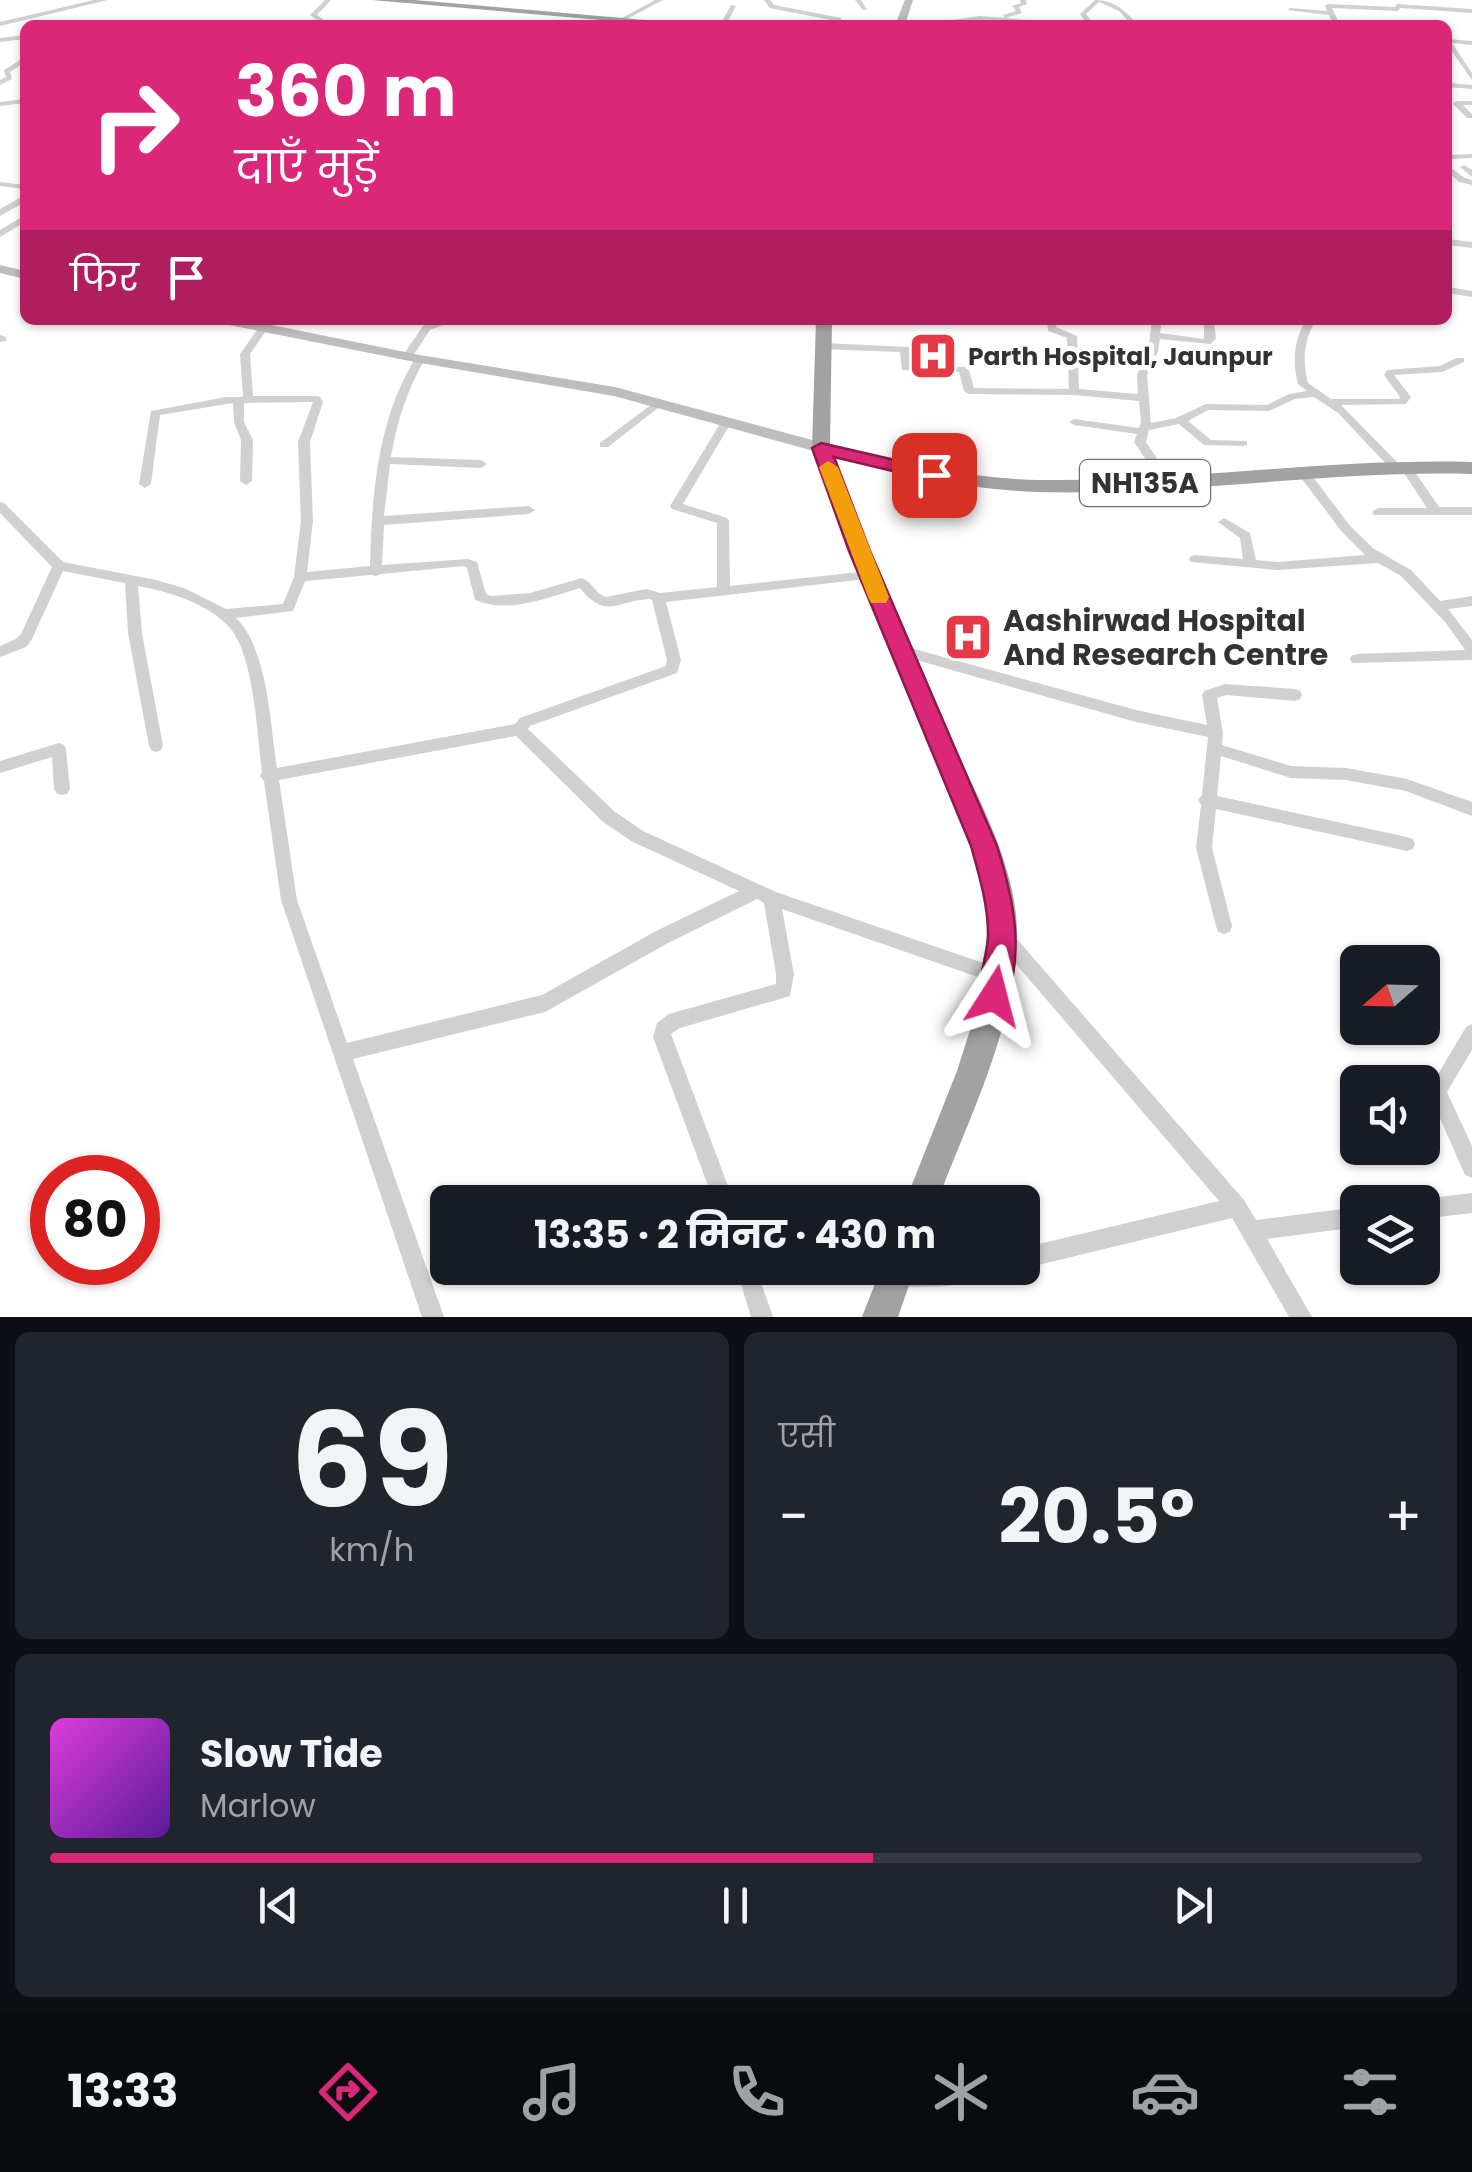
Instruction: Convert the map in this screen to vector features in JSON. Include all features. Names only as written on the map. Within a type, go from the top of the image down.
[{"type":"highway","points":[[377,0],[454,2],[595,20]]},
{"type":"highway","points":[[613,20],[635,20]]},
{"type":"highway","points":[[824,325],[821,448],[869,575],[984,846],[998,893],[1002,936],[989,1016],[927,1185]]},
{"type":"highway","name":"NH135A","points":[[821,448],[904,470],[992,483],[1072,486],[1400,466],[1472,468]]},
{"type":"highway","points":[[880,1317],[891,1285]]},
{"type":"main road","points":[[261,325],[413,358],[660,402],[821,448]]},
{"type":"street","points":[[0,24],[104,0]]},
{"type":"street","points":[[320,20],[313,14],[328,0]]},
{"type":"street","points":[[623,19],[660,0]]},
{"type":"street","points":[[767,0],[772,7],[804,9]]},
{"type":"street","points":[[801,0],[809,14],[839,20]]},
{"type":"street","points":[[858,0],[865,8]]},
{"type":"street","points":[[996,19],[1020,12],[1014,6],[1024,4],[1022,0]]},
{"type":"street","points":[[1087,20],[1083,14],[1099,0],[1130,20]]},
{"type":"street","points":[[1334,20],[1327,7],[1395,5],[1472,11]]},
{"type":"street","points":[[726,20],[733,6]]},
{"type":"street","points":[[1431,8],[1438,17]]},
{"type":"street","points":[[1290,10],[1330,13]]},
{"type":"street","points":[[983,20],[1004,20]]},
{"type":"street","points":[[1452,34],[1458,42]]},
{"type":"street","points":[[1452,42],[1472,43]]},
{"type":"street","points":[[1452,48],[1472,78]]},
{"type":"street","points":[[0,83],[10,78],[9,69],[20,62]]},
{"type":"street","points":[[1452,94],[1471,116]]},
{"type":"street","points":[[1457,103],[1470,103]]},
{"type":"street","points":[[1459,116],[1471,116]]},
{"type":"street","points":[[1464,167],[1472,174]]},
{"type":"street","points":[[246,481],[248,448],[238,422],[245,354],[261,325]]},
{"type":"street","points":[[376,572],[378,521],[400,392],[426,328],[435,325]]},
{"type":"street","points":[[1051,325],[1051,329],[1072,336],[1074,392]]},
{"type":"street","points":[[1156,325],[1142,376],[1145,430],[1140,442],[1156,466],[1159,482]]},
{"type":"street","points":[[1155,335],[1206,342],[1210,338],[1209,325]]},
{"type":"street","points":[[1307,325],[1303,331],[1300,378],[1313,394],[1342,411],[1400,466],[1435,511]]},
{"type":"street","points":[[823,346],[905,348],[906,368],[964,369],[969,391],[1074,392],[1143,398]]},
{"type":"street","points":[[1329,402],[1402,402],[1406,398],[1391,372],[1442,369],[1460,360]]},
{"type":"street","points":[[1074,422],[1145,430],[1182,420],[1206,406],[1269,408],[1292,396],[1313,394]]},
{"type":"street","points":[[146,484],[154,414],[243,399],[312,398],[318,402],[304,442],[307,522],[300,577],[288,608],[224,614]]},
{"type":"street","points":[[604,445],[660,402]]},
{"type":"street","points":[[1182,420],[1208,443],[1243,444]]},
{"type":"street","points":[[724,591],[723,520],[676,506],[727,421]]},
{"type":"street","points":[[387,460],[480,464]]},
{"type":"street","points":[[1303,472],[1346,529],[1406,573],[1454,625],[1472,652]]},
{"type":"street","points":[[0,506],[6,521],[58,566],[184,593],[224,614],[238,628],[253,658],[289,900],[432,1317]]},
{"type":"street","points":[[378,521],[529,510]]},
{"type":"street","points":[[1378,512],[1472,512]]},
{"type":"street","points":[[1224,522],[1246,536],[1250,564]]},
{"type":"street","points":[[1195,559],[1291,566],[1382,558]]},
{"type":"street","points":[[300,577],[470,562],[480,597],[489,602],[541,595],[582,583],[595,600],[602,602],[636,593],[658,598],[869,575]]},
{"type":"street","points":[[0,652],[21,644],[26,637],[58,566]]},
{"type":"street","points":[[131,582],[135,634],[156,746]]},
{"type":"street","points":[[520,730],[524,722],[558,708],[672,669],[674,660],[658,598]]},
{"type":"street","points":[[1437,606],[1472,602]]},
{"type":"street","points":[[1454,625],[1472,624]]},
{"type":"street","points":[[900,650],[963,664],[1171,726],[1291,772],[1363,776],[1407,785],[1472,808]]},
{"type":"street","points":[[1357,659],[1472,652]]},
{"type":"street","points":[[1224,926],[1206,865],[1206,800],[1215,740],[1210,692],[1295,694]]},
{"type":"street","points":[[268,776],[520,730]]},
{"type":"street","points":[[520,730],[608,816],[637,836],[765,894],[998,976]]},
{"type":"street","points":[[0,767],[60,748],[62,788]]},
{"type":"street","points":[[1206,800],[1407,844]]},
{"type":"street","points":[[342,1053],[545,1003],[662,937],[765,894]]},
{"type":"street","points":[[718,1185],[662,1037],[663,1029],[675,1020],[784,990],[785,974],[765,894]]},
{"type":"street","points":[[1002,936],[1238,1207],[1301,1317]]},
{"type":"street","points":[[1472,1032],[1437,1091],[1472,1168]]},
{"type":"street","points":[[1440,1208],[1471,1205]]},
{"type":"street","points":[[1040,1255],[1238,1207]]},
{"type":"street","points":[[1254,1230],[1340,1220]]},
{"type":"street","points":[[752,1285],[762,1317]]},
{"type":"slow traffic","points":[[828,467],[879,597]]},
{"type":"place","name":"Parth Hospital, Jaunpur","points":[[933,356]]},
{"type":"place","name":"Aashirwad Hospital And Research Centre","points":[[968,637]]},
{"type":"route","points":[[934,475],[821,448],[859,551],[984,846],[998,893],[1002,936],[994,996]]}]
